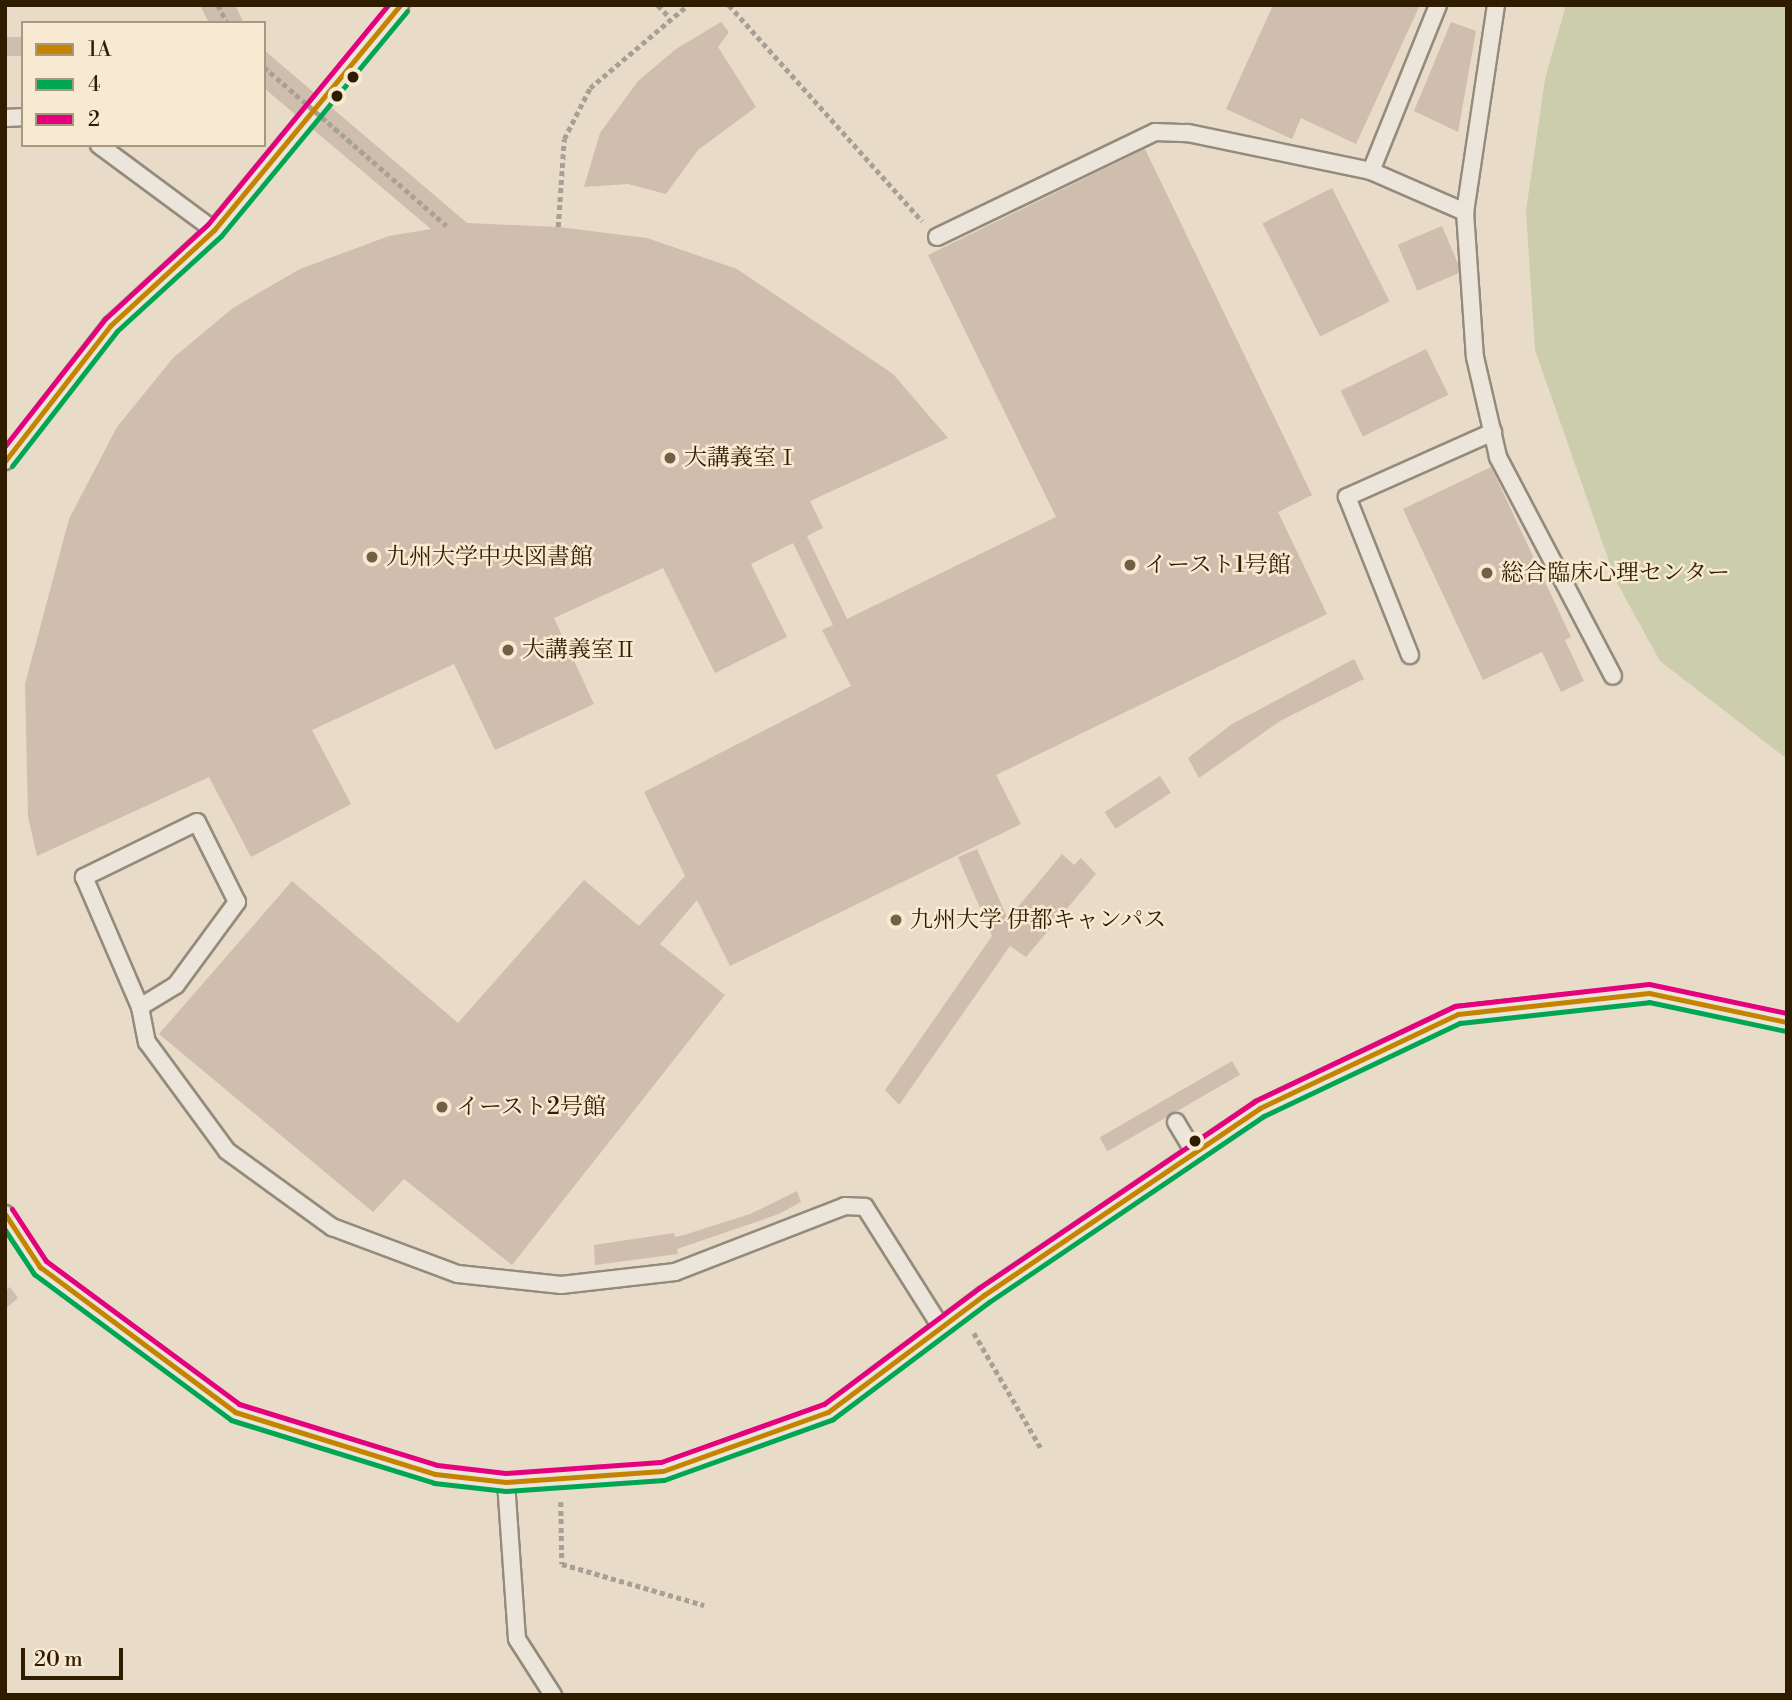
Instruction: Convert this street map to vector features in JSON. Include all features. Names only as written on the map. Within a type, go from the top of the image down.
[{"type":"lane","points":[[5,461],[111,325],[214,230],[400,5]]},
{"type":"lane","points":[[1371,172],[1438,5]]},
{"type":"lane","points":[[1496,5],[1465,212],[1475,357],[1498,457],[1613,676]]},
{"type":"lane","points":[[937,237],[1155,132],[1188,133],[1371,172],[1465,212]]},
{"type":"lane","points":[[102,147],[214,230]]},
{"type":"lane","points":[[1410,654],[1347,497],[1493,432]]},
{"type":"lane","points":[[140,1007],[176,985],[237,902],[197,822],[84,877],[140,1007],[147,1042],[227,1151],[332,1227],[458,1274],[561,1285],[675,1272],[845,1206],[864,1207],[941,1327]]},
{"type":"lane","points":[[5,1214],[40,1267],[234,1412],[435,1474],[506,1482],[663,1471],[828,1412],[961,1312],[1260,1108],[1458,1014],[1649,993],[1787,1022]]},
{"type":"lane","points":[[1176,1122],[1194,1153]]},
{"type":"lane","points":[[506,1482],[517,1639],[553,1695]]},
{"type":"path","points":[[218,5],[226,21]]},
{"type":"path","points":[[658,5],[669,17]]},
{"type":"path","points":[[558,227],[564,139],[590,88],[669,17],[688,5]]},
{"type":"path","points":[[729,5],[937,237]]},
{"type":"path","points":[[266,69],[447,226]]},
{"type":"path","points":[[961,1312],[1041,1448]]},
{"type":"path","points":[[560,1478],[562,1564],[704,1605]]},
{"type":"green space","points":[[1566,5],[1787,5],[1787,759],[1660,661],[1616,581],[1535,350],[1526,211],[1545,79]]},
{"type":"building","points":[[200,5],[235,5],[243,21],[208,21]]},
{"type":"building","points":[[1273,5],[1420,5],[1356,144],[1301,118],[1292,139],[1226,109]]},
{"type":"building","points":[[721,22],[729,32],[718,47],[756,107],[698,150],[666,194],[628,184],[584,187],[600,133],[638,81],[676,49]]},
{"type":"building","points":[[1451,22],[1476,31],[1458,132],[1414,111]]},
{"type":"building","points":[[5,37],[21,37],[21,56],[5,56]]},
{"type":"building","points":[[266,52],[467,223],[558,227],[647,238],[737,269],[893,374],[948,438],[810,501],[823,528],[807,536],[847,619],[1056,517],[928,255],[1145,149],[1312,495],[1278,512],[1327,614],[996,775],[1021,824],[730,966],[697,900],[660,944],[725,995],[512,1265],[404,1179],[373,1212],[159,1034],[292,881],[458,1023],[584,880],[639,926],[685,876],[644,792],[851,686],[822,630],[833,625],[793,543],[751,564],[787,637],[715,673],[663,568],[554,618],[594,704],[495,750],[454,664],[312,730],[351,804],[251,857],[209,777],[37,856],[28,817],[25,684],[69,519],[117,427],[173,358],[233,308],[300,269],[389,236],[431,229],[266,90]]},
{"type":"building","points":[[1332,188],[1390,301],[1320,337],[1263,223]]},
{"type":"building","points":[[1442,226],[1462,272],[1417,291],[1398,245]]},
{"type":"building","points":[[1426,349],[1448,395],[1363,436],[1341,391]]},
{"type":"building","name":"総合臨床心理センター","points":[[1491,467],[1571,637],[1565,640],[1584,681],[1561,692],[1542,652],[1483,680],[1403,509]]},
{"type":"building","points":[[1354,659],[1364,679],[1280,721],[1199,778],[1188,758],[1232,724]]},
{"type":"building","points":[[1160,776],[1171,793],[1116,829],[1105,812]]},
{"type":"building","points":[[977,849],[1008,919],[1062,854],[1074,865],[1081,858],[1096,874],[1026,957],[1010,946],[899,1105],[885,1090],[992,936],[958,857]]},
{"type":"building","points":[[1232,1061],[1240,1075],[1107,1151],[1099,1138]]},
{"type":"building","points":[[797,1191],[801,1202],[779,1214],[677,1249],[678,1254],[595,1265],[594,1245],[674,1233],[675,1237],[684,1235],[750,1214]]},
{"type":"building","points":[[10,1287],[18,1298],[5,1309],[5,1291]]},
{"type":"transit line","name":"2","points":[[5,446],[105,319],[208,224],[388,5]]},
{"type":"transit line","name":"1A","points":[[5,461],[111,325],[214,230],[400,5]]},
{"type":"transit line","name":"4","points":[[12,466],[117,331],[221,236],[407,11]]},
{"type":"transit line","name":"2","points":[[12,1209],[46,1261],[239,1404],[437,1465],[506,1473],[661,1462],[824,1404],[979,1288],[1255,1101],[1455,1006],[1649,984],[1787,1013]]},
{"type":"transit line","name":"1A","points":[[5,1214],[40,1267],[235,1412],[435,1474],[506,1482],[663,1471],[828,1412],[984,1295],[1260,1108],[1458,1014],[1649,993],[1787,1022]]},
{"type":"transit line","name":"4","points":[[5,1230],[34,1274],[231,1420],[434,1483],[506,1491],[664,1480],[833,1419],[989,1302],[1264,1116],[1460,1023],[1649,1002],[1785,1031]]},
{"type":"place","name":"大講義室Ⅰ","points":[[670,458]]},
{"type":"place","name":"九州大学中央図書館","points":[[372,557]]},
{"type":"place","name":"イースト1号館","points":[[1130,565]]},
{"type":"place","name":"総合臨床心理センター","points":[[1487,573]]},
{"type":"place","name":"大講義室Ⅱ","points":[[508,650]]},
{"type":"place","name":"九州大学 伊都キャンパス","points":[[896,920]]},
{"type":"place","name":"イースト2号館","points":[[442,1107]]}]
